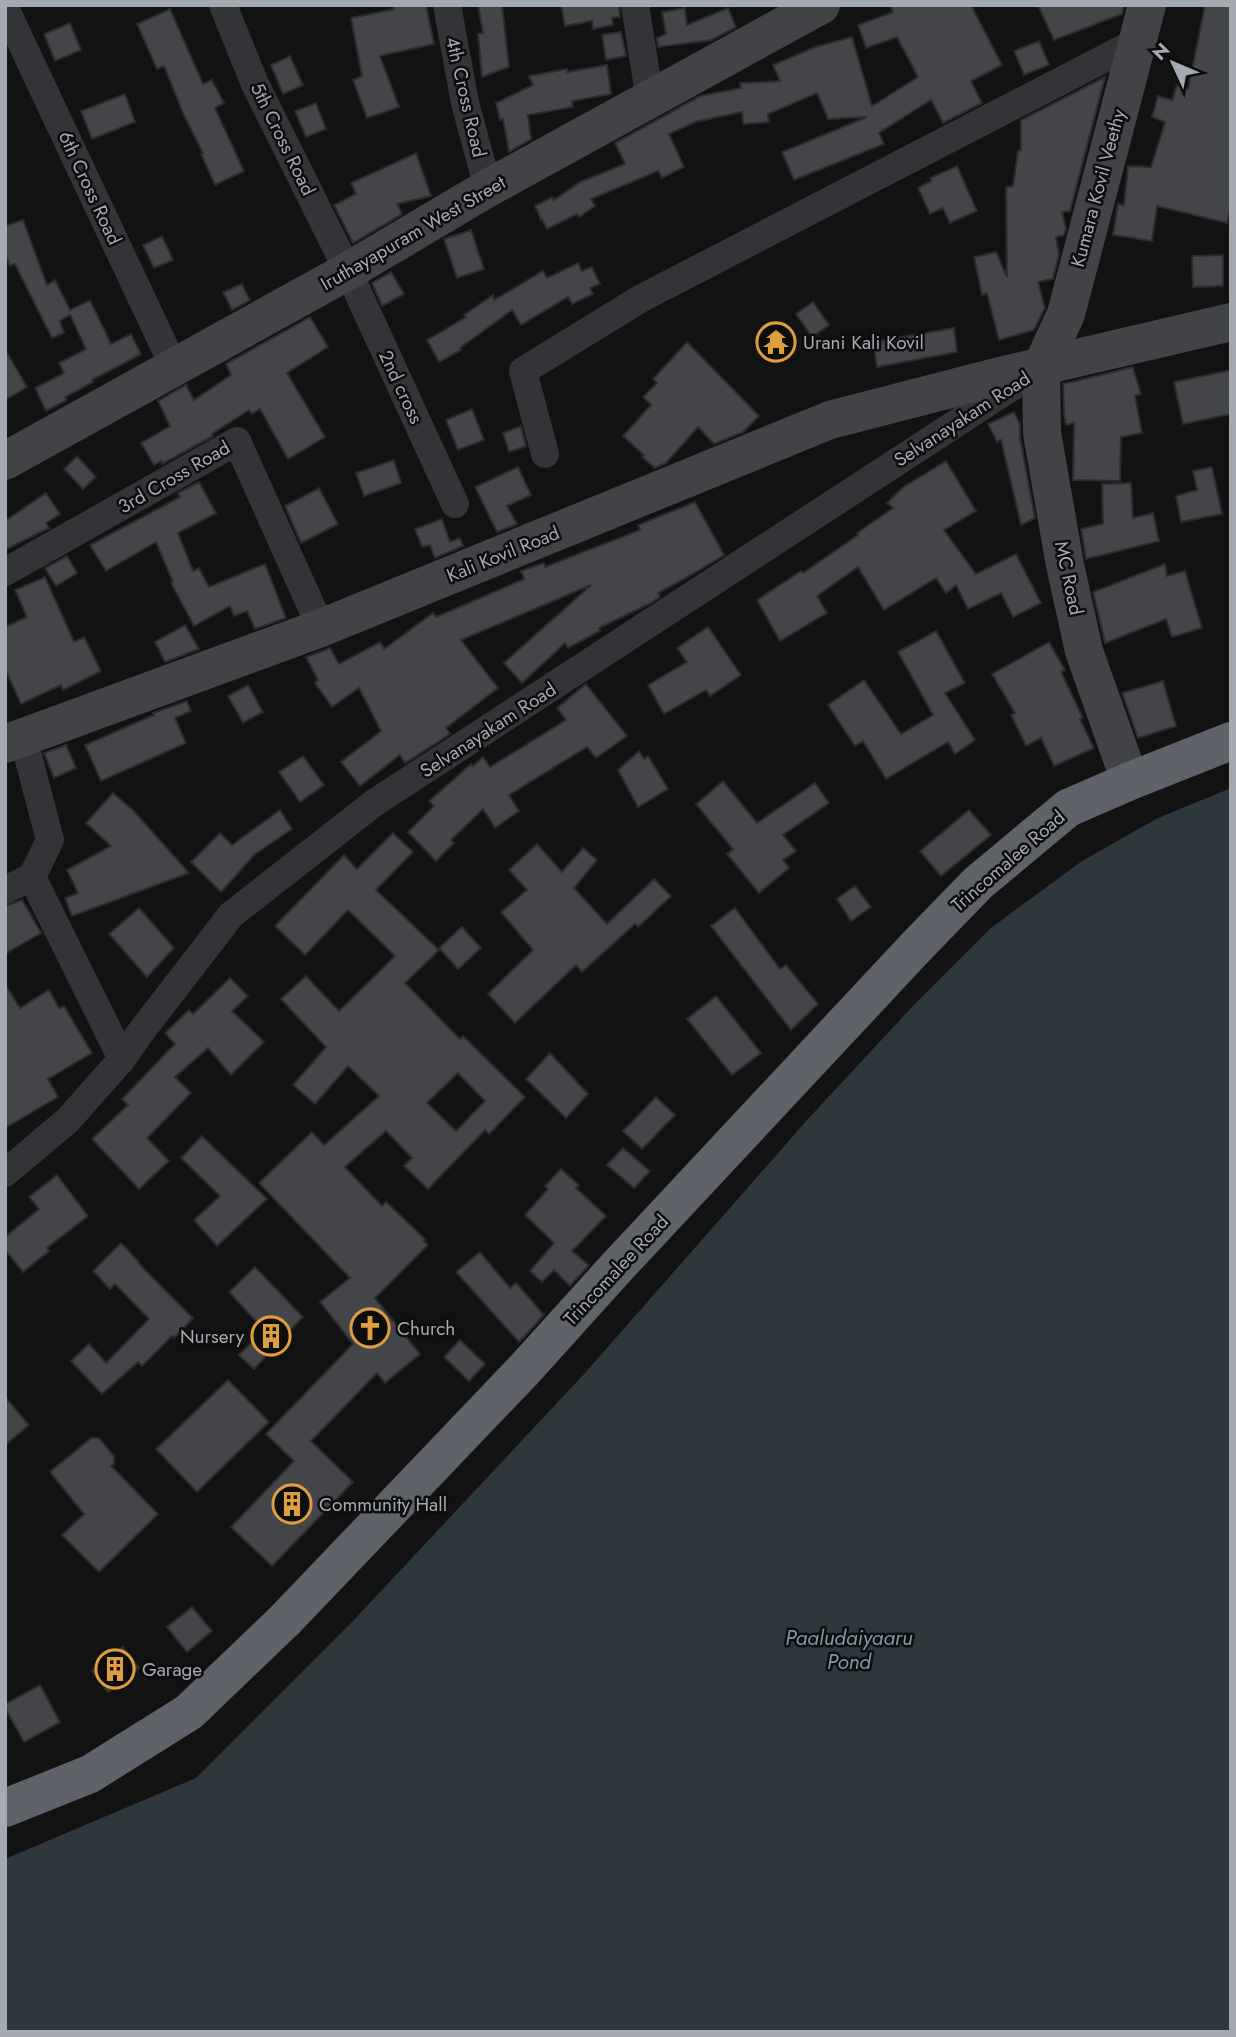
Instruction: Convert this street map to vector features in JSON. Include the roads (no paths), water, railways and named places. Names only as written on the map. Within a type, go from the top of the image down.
[{"type":"highway","name":"Trincomalee Road","points":[[5,1808],[90,1774],[189,1712],[285,1620],[523,1371],[978,883],[1068,808],[1130,780],[1231,741]]},
{"type":"main road","name":"Iruthayapuram West Street","points":[[5,461],[348,271],[488,188],[821,5]]},
{"type":"main road","name":"Kumara Kovil Veethy","points":[[1041,368],[1066,314],[1147,5]]},
{"type":"main road","name":"Selvanayakam Road","points":[[1004,375],[1231,322]]},
{"type":"main road","name":"MC Road","points":[[1041,368],[1042,433],[1065,565],[1084,651],[1130,780]]},
{"type":"main road","name":"Kali Kovil Road","points":[[14,740],[321,628],[830,420],[1004,375]]},
{"type":"street","name":"5th Cross Road","points":[[223,5],[255,85],[348,271]]},
{"type":"street","name":"4th Cross Road","points":[[447,5],[465,103],[488,188]]},
{"type":"street","points":[[635,5],[650,100]]},
{"type":"street","name":"6th Cross Road","points":[[5,8],[174,367]]},
{"type":"street","points":[[545,454],[523,371],[640,299],[1136,42]]},
{"type":"street","name":"2nd cross","points":[[348,271],[455,504]]},
{"type":"street","name":"Selvanayakam Road","points":[[5,1174],[68,1120],[122,1059],[231,915],[374,803],[1041,368]]},
{"type":"street","name":"3rd Cross Road","points":[[5,572],[237,441],[321,628]]},
{"type":"street","points":[[5,890],[32,877],[50,840],[14,740]]},
{"type":"street","points":[[32,877],[122,1059]]},
{"type":"water","name":"Paaludaiyaaru Pond","points":[[1231,788],[1231,2032],[5,2032],[5,1859],[196,1778],[352,1622],[585,1373],[808,1119],[911,1008],[991,928],[1082,861],[1158,818]]},
{"type":"place","name":"Urani Kali Kovil","points":[[776,342]]},
{"type":"place","name":"Church","points":[[370,1328]]},
{"type":"place","name":"Nursery","points":[[271,1336]]},
{"type":"place","name":"Community Hall","points":[[292,1504]]},
{"type":"place","name":"Garage","points":[[115,1669]]}]
